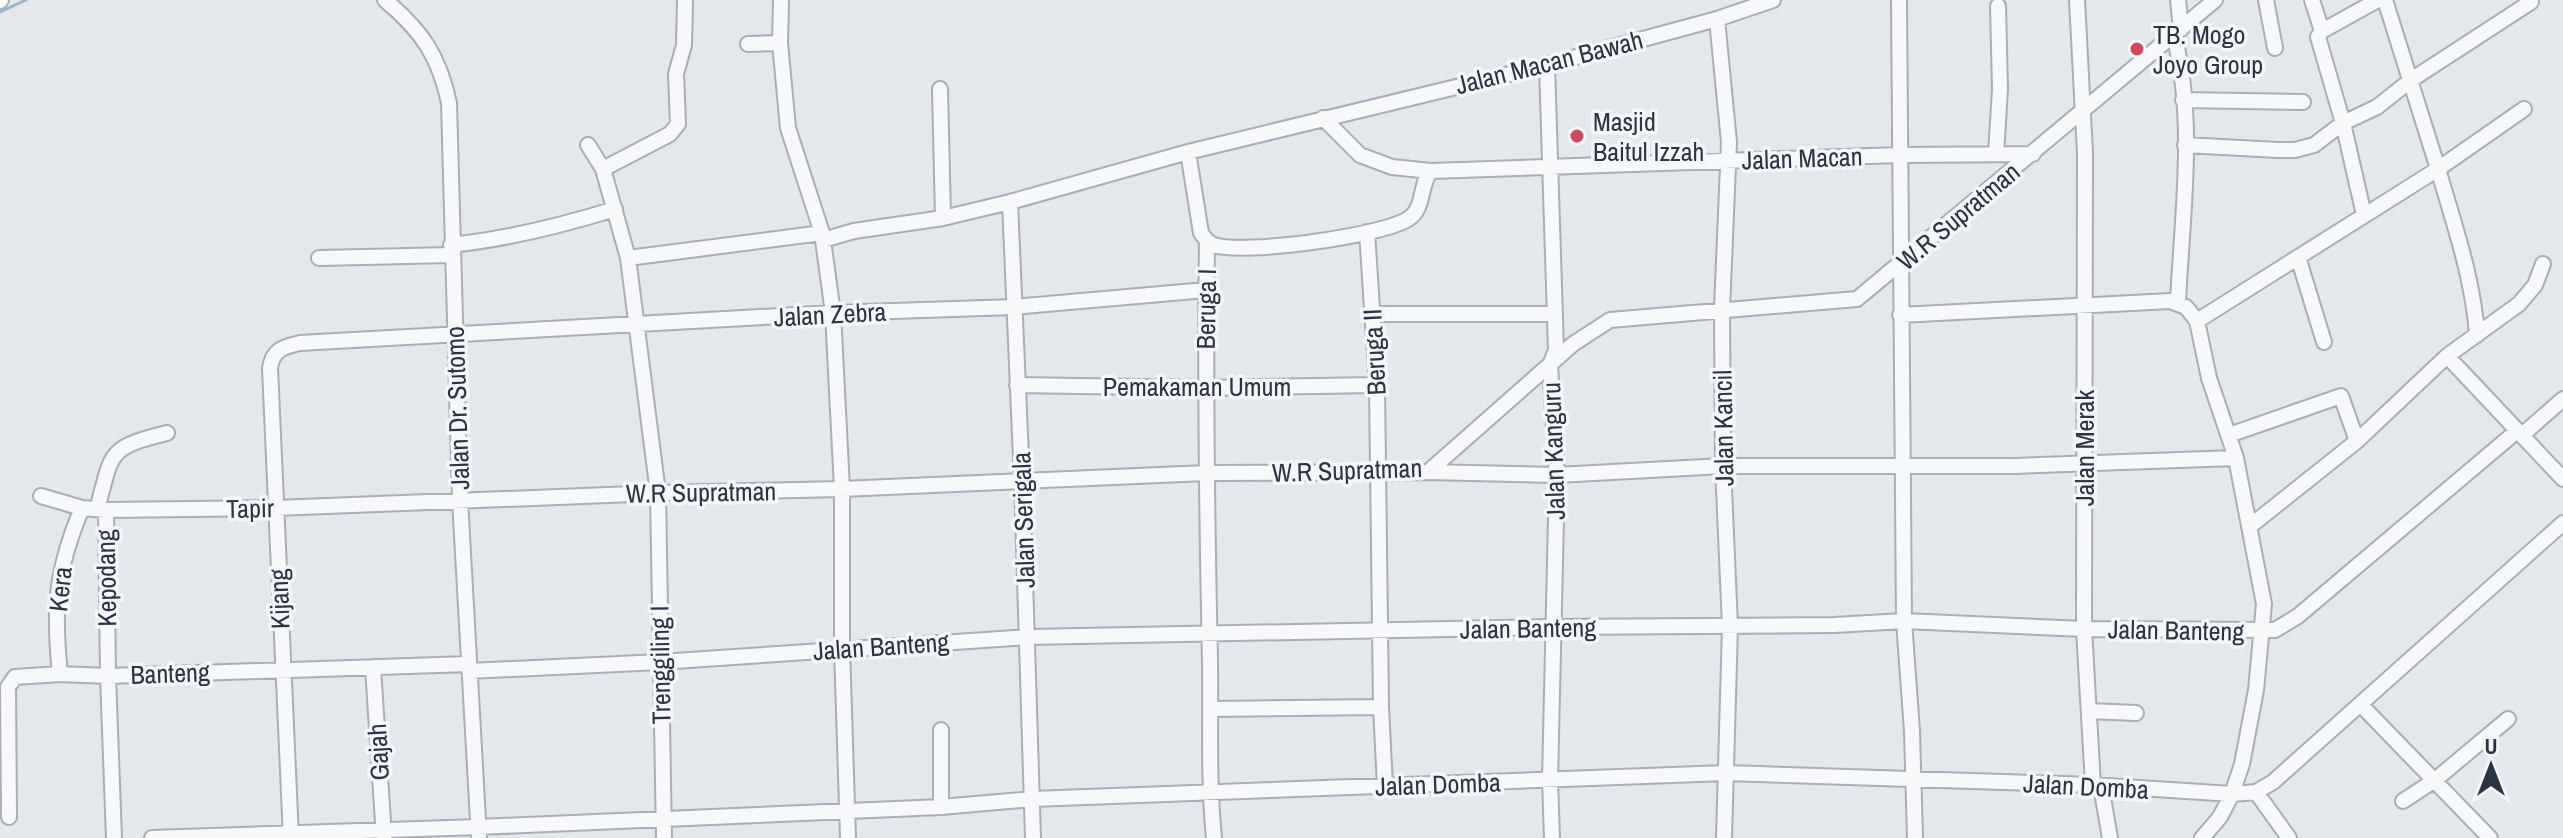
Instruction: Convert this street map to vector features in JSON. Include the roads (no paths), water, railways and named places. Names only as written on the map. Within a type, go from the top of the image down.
[{"type":"street","name":"Jalan Dr. Sutomo","points":[[385,0],[430,48],[442,72],[449,103],[460,500],[478,833]]},
{"type":"street","points":[[603,169],[670,134],[678,124],[676,74],[684,45],[685,0]]},
{"type":"street","points":[[781,0],[780,43],[788,128],[823,237],[833,313],[842,489],[842,648],[848,838]]},
{"type":"street","name":"Jalan Macan Bawah","points":[[628,258],[823,237],[943,218],[1188,152],[1547,65],[1717,19],[1773,0]]},
{"type":"street","points":[[1899,0],[1904,621],[1915,838]]},
{"type":"street","name":"Jalan Merak","points":[[2077,0],[2085,153],[2084,629],[2097,786],[2110,838]]},
{"type":"street","points":[[2178,0],[2177,32],[2185,145],[2178,302]]},
{"type":"street","name":"W.R Supratman","points":[[460,500],[842,489],[1206,473],[1428,472],[1585,334],[1610,320],[1857,299],[2215,0]]},
{"type":"street","points":[[2266,0],[2275,48]]},
{"type":"street","points":[[2312,0],[2322,31],[2319,42],[2343,123],[2364,215]]},
{"type":"street","points":[[2322,31],[2378,0]]},
{"type":"street","points":[[2385,0],[2466,264],[2475,304],[2477,335]]},
{"type":"street","points":[[2185,145],[2295,150],[2314,145],[2343,123],[2377,107],[2411,80],[2531,2]]},
{"type":"street","points":[[1996,154],[2000,89],[1998,6]]},
{"type":"street","name":"Jalan Kancil","points":[[1717,19],[1728,160],[1722,309],[1723,466],[1730,626],[1724,838]]},
{"type":"street","points":[[748,44],[780,43]]},
{"type":"street","name":"Jalan Kanguru","points":[[1547,65],[1556,350],[1550,365],[1557,475],[1550,780],[1552,838]]},
{"type":"street","points":[[940,89],[943,218]]},
{"type":"street","points":[[2183,100],[2303,102]]},
{"type":"street","points":[[2197,321],[2438,169],[2524,109]]},
{"type":"street","name":"Jalan Macan","points":[[1323,118],[1360,155],[1392,167],[1431,171],[1899,155],[2033,154]]},
{"type":"street","name":"Trenggiling I","points":[[588,145],[603,169],[628,258],[639,325],[658,493],[664,838]]},
{"type":"street","points":[[1188,152],[1201,233],[1207,242],[1215,246],[1320,242],[1367,232],[1411,217],[1418,208],[1425,178],[1431,171]]},
{"type":"street","name":"Jalan Serigala","points":[[1010,202],[1033,838]]},
{"type":"street","points":[[319,258],[452,250],[529,234],[615,209]]},
{"type":"street","name":"Beruga II","points":[[1367,232],[1377,385],[1381,707],[1385,786]]},
{"type":"street","name":"Beruga I","points":[[1207,242],[1205,388],[1210,794],[1214,838]]},
{"type":"street","points":[[2298,257],[2324,342]]},
{"type":"street","points":[[2249,527],[2357,441],[2447,356],[2519,304],[2535,285],[2543,264]]},
{"type":"street","name":"Jalan Zebra","points":[[271,360],[279,349],[300,343],[833,313],[1014,307],[1206,290]]},
{"type":"street","points":[[1900,315],[2178,302],[2197,321],[2209,378],[2236,458],[2262,588],[2262,631],[2256,690],[2242,764],[2220,817],[2202,838]]},
{"type":"street","points":[[1372,314],[1554,314]]},
{"type":"street","points":[[2447,356],[2563,479]]},
{"type":"street","name":"Kijang","points":[[271,360],[291,836]]},
{"type":"street","name":"Pemakaman Umum","points":[[1017,385],[1205,388],[1377,385]]},
{"type":"street","points":[[2229,435],[2341,396],[2357,441]]},
{"type":"street","name":"Jalan Banteng","points":[[468,667],[660,662],[1028,637],[1209,633],[1904,621],[2084,629],[2275,630],[2298,616],[2563,399]]},
{"type":"street","name":"Kepodang","points":[[114,838],[102,510],[110,464],[117,452],[124,446],[167,433]]},
{"type":"street","points":[[1428,472],[1557,475],[1723,466],[2013,466],[2236,458]]},
{"type":"street","name":"Tapir","points":[[41,496],[82,508],[102,510],[276,508],[460,500]]},
{"type":"street","name":"Kera","points":[[60,674],[56,601],[59,573],[66,545],[82,508]]},
{"type":"street","points":[[2289,838],[2256,792],[2273,782],[2563,523]]},
{"type":"street","name":"Gajah","points":[[373,667],[383,834]]},
{"type":"street","name":"Banteng","points":[[9,817],[8,687],[15,677],[468,667]]},
{"type":"street","points":[[2360,704],[2490,838]]},
{"type":"street","points":[[1211,709],[1381,707]]},
{"type":"street","points":[[2089,711],[2136,713]]},
{"type":"street","points":[[2403,801],[2435,780],[2508,719]]},
{"type":"street","points":[[941,730],[941,807]]},
{"type":"street","name":"Jalan Domba","points":[[152,838],[478,833],[663,819],[941,807],[1033,799],[1726,773],[2232,794],[2256,792]]},
{"type":"waterway","points":[[0,12],[26,0]]},
{"type":"place","name":"TB. Mogo Joyo Group","points":[[2137,49]]},
{"type":"place","name":"Masjid Baitul Izzah","points":[[1577,136]]}]
